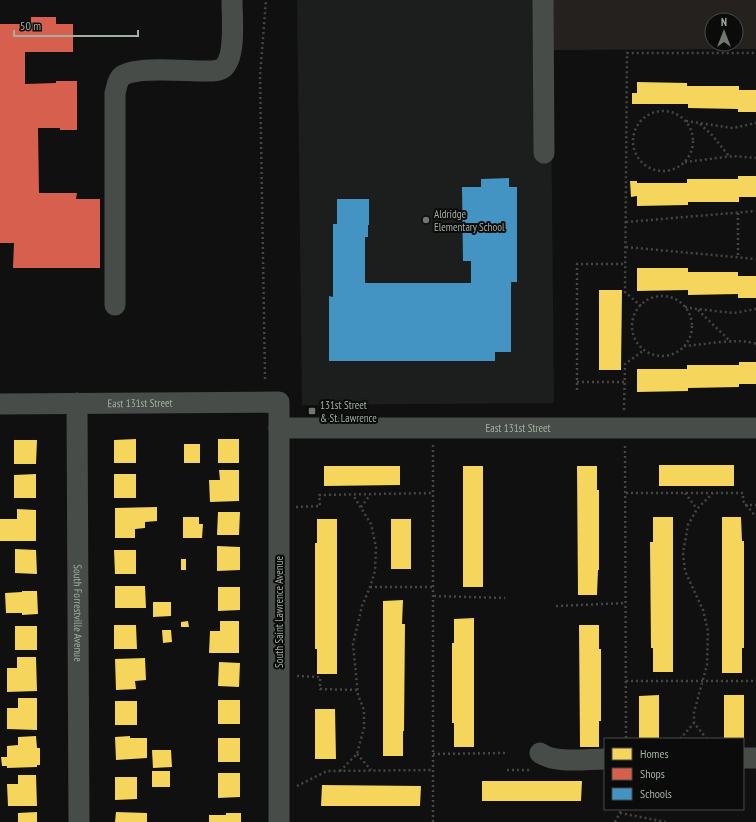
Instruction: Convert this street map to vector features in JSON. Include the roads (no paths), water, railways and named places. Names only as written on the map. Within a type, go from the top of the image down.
[{"type":"street","points":[[115,305],[115,93],[118,82],[122,76],[144,70],[205,71],[224,68],[228,60],[231,47],[232,0]]},
{"type":"street","points":[[543,0],[544,153]]},
{"type":"street","name":"East 131st Street","points":[[0,404],[279,402]]},
{"type":"street","name":"South Saint Lawrence Avenue","points":[[279,402],[279,822]]},
{"type":"street","name":"South Forrestville Avenue","points":[[77,403],[79,822]]},
{"type":"street","name":"East 131st Street","points":[[279,428],[756,428]]},
{"type":"street","points":[[540,753],[556,760],[604,759]]},
{"type":"street","points":[[744,758],[756,758]]},
{"type":"place","name":"Aldridge Elementary School","points":[[426,220]]},
{"type":"place","name":"131st Street & St. Lawrence","points":[[312,411]]}]
